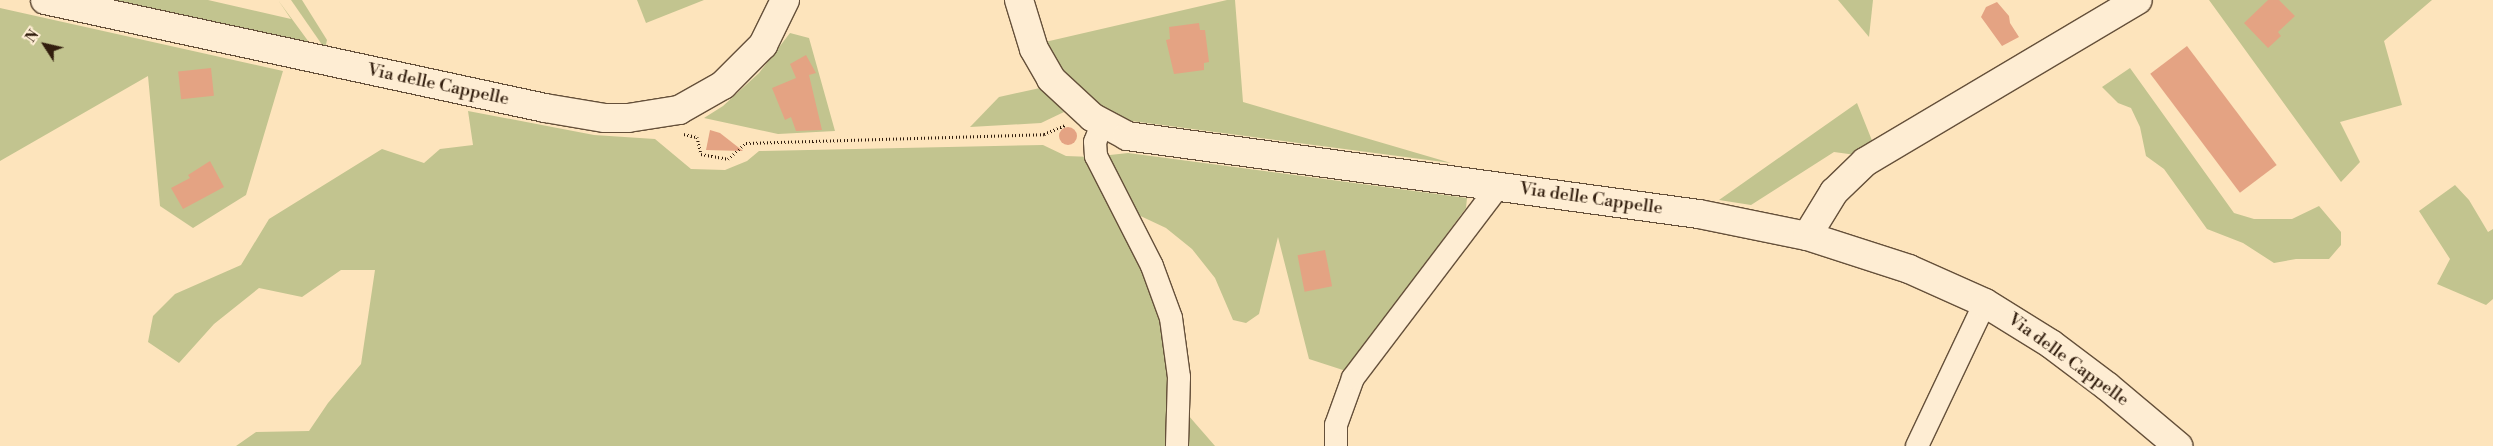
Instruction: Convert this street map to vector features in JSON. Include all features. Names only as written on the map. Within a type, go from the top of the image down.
[{"type":"main road","name":"Via delle Cappelle","points":[[45,0],[527,105],[620,118],[679,110],[723,85],[763,45],[785,0]]},
{"type":"main road","name":"Via delle Cappelle","points":[[1018,0],[1034,49],[1052,79],[1077,105],[1099,133],[1698,214],[1807,236],[1909,269],[1985,303],[2051,344],[2108,386],[2178,446]]},
{"type":"main road","points":[[1807,236],[1834,192],[1865,162],[2138,0]]},
{"type":"street","points":[[1099,133],[1096,156],[1152,266],[1171,318],[1179,377],[1177,446]]},
{"type":"street","points":[[1336,446],[1336,425],[1354,378],[1499,186]]},
{"type":"street","points":[[1918,446],[1985,303]]},
{"type":"path","points":[[680,133],[697,137],[701,154],[728,159],[746,143],[1044,134],[1062,125],[1077,128],[1082,139],[1099,133]]},
{"type":"green space","points":[[90,0],[208,0],[291,19],[278,0],[314,49]]},
{"type":"green space","points":[[291,0],[302,0],[327,40],[325,49]]},
{"type":"green space","points":[[637,0],[704,0],[646,23]]},
{"type":"green space","points":[[1227,0],[1235,0],[1243,102],[1451,163],[1124,120],[1085,96],[1069,79],[1045,42]]},
{"type":"green space","points":[[1838,0],[1873,0],[1869,37]]},
{"type":"green space","points":[[2209,0],[2432,0],[2384,41],[2402,105],[2340,122],[2360,162],[2341,182]]},
{"type":"green space","points":[[0,8],[283,71],[246,195],[193,228],[160,206],[148,76],[0,161]]},
{"type":"green space","points":[[790,33],[809,38],[835,131],[778,134],[704,118],[723,106],[759,73]]},
{"type":"green space","points":[[2130,68],[2234,213],[2254,219],[2292,219],[2319,206],[2341,232],[2341,245],[2329,259],[2296,259],[2274,263],[2243,243],[2207,229],[2164,169],[2146,156],[2140,127],[2131,108],[2118,103],[2102,87]]},
{"type":"green space","points":[[1040,88],[1064,112],[1041,123],[970,127],[999,97]]},
{"type":"green space","points":[[1857,103],[1873,143],[1856,155],[1834,152],[1751,205],[1719,200]]},
{"type":"green space","points":[[468,111],[594,135],[655,139],[691,169],[725,170],[747,161],[759,151],[1043,145],[1066,156],[1092,157],[1166,322],[1170,446],[236,446],[256,432],[309,431],[328,403],[361,364],[375,270],[341,270],[302,297],[259,288],[214,324],[179,363],[148,342],[153,316],[175,294],[241,265],[269,219],[382,149],[424,163],[440,149],[473,145]]},
{"type":"green space","points":[[1128,153],[1467,198],[1466,208],[1346,371],[1309,359],[1278,237],[1259,314],[1246,323],[1233,320],[1215,278],[1192,249],[1166,228],[1132,212],[1101,156]]},
{"type":"green space","points":[[2455,185],[2469,200],[2488,232],[2493,229],[2493,299],[2486,305],[2437,284],[2450,259],[2419,211]]},
{"type":"green space","points":[[1188,415],[1215,446],[1188,446]]},
{"type":"building","points":[[2268,0],[2279,0],[2295,16],[2278,32],[2281,36],[2268,48],[2244,23]]},
{"type":"building","points":[[1997,2],[2009,16],[2010,23],[2019,37],[2002,46],[1981,17],[1986,7]]},
{"type":"building","points":[[1199,23],[1200,30],[1205,30],[1209,62],[1204,63],[1204,70],[1174,74],[1166,40],[1170,39],[1169,27]]},
{"type":"building","points":[[2187,46],[2277,165],[2240,193],[2150,74]]},
{"type":"building","points":[[806,55],[816,73],[809,75],[822,130],[796,131],[791,117],[785,120],[772,88],[796,78],[790,64]]},
{"type":"building","points":[[211,68],[214,96],[181,99],[178,71]]},
{"type":"building","points":[[1068,127],[1074,130],[1077,136],[1074,142],[1068,145],[1062,142],[1059,136],[1062,130]]},
{"type":"building","points":[[710,130],[720,133],[743,151],[706,150]]},
{"type":"building","points":[[210,161],[224,187],[183,209],[171,188],[190,178],[188,175]]},
{"type":"building","points":[[1325,250],[1332,286],[1305,292],[1298,255]]}]
